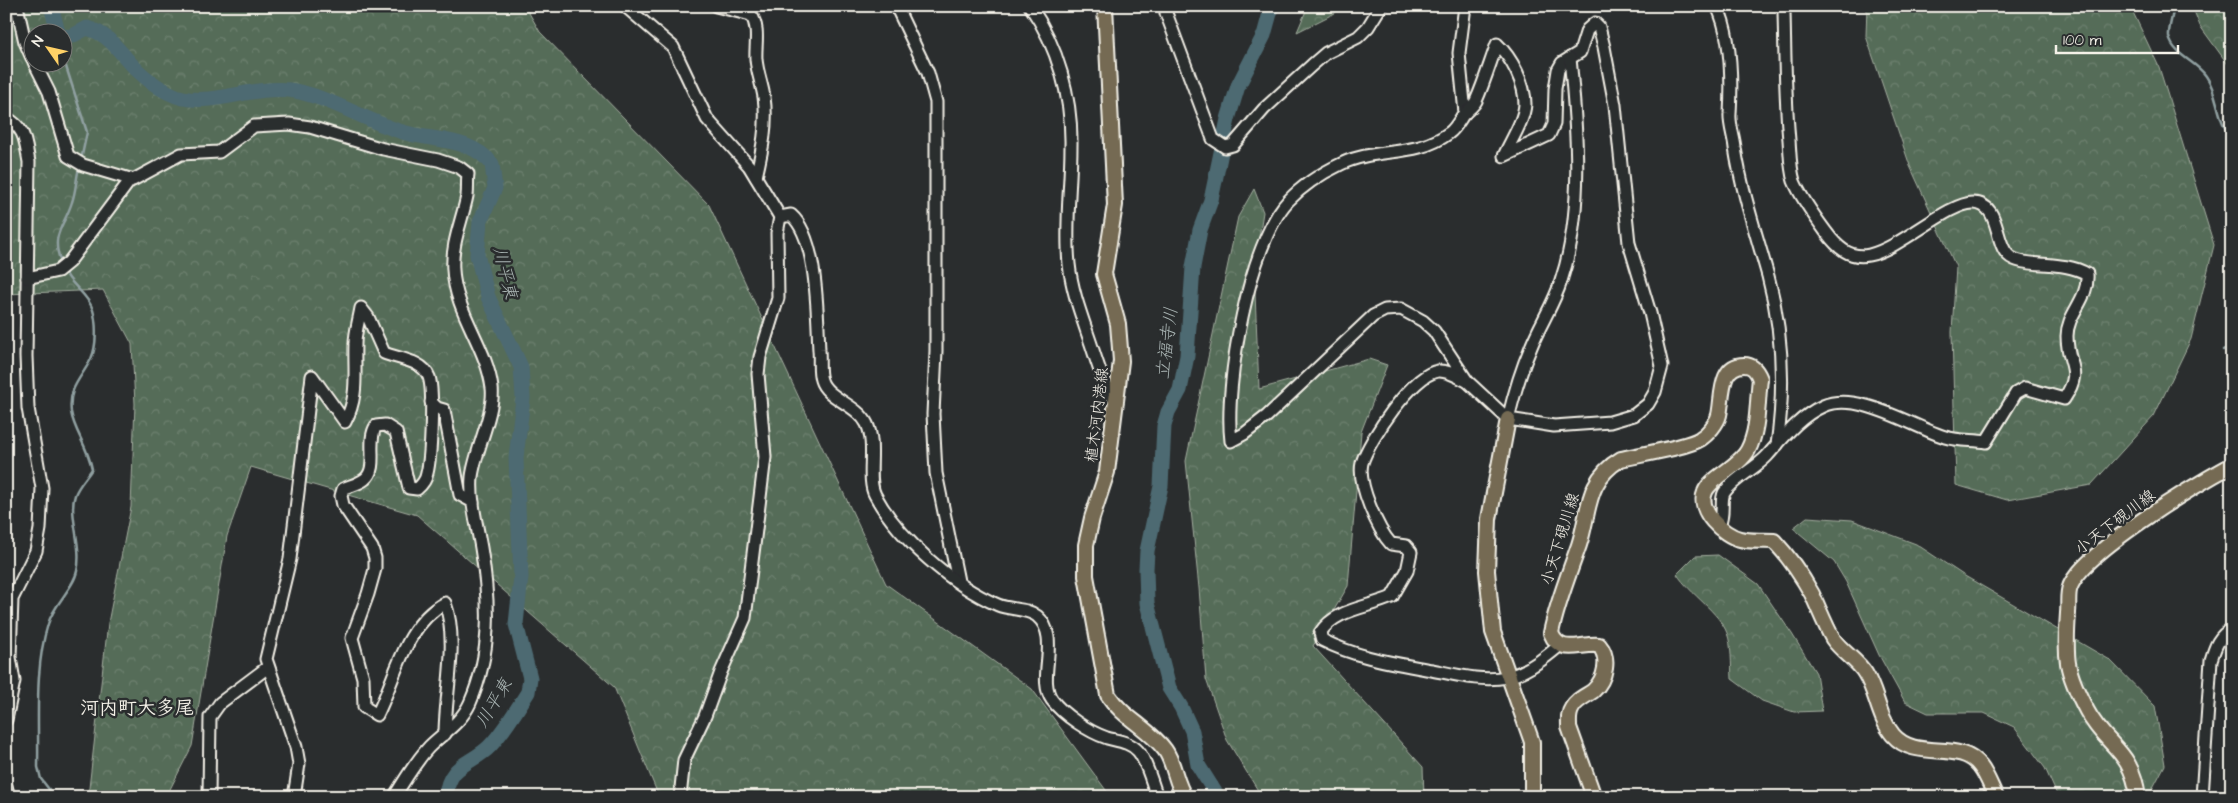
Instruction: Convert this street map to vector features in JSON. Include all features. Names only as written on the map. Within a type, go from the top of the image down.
[{"type":"main road","name":"植木河内港線","points":[[1106,6],[1115,205],[1104,274],[1118,324],[1121,361],[1107,472],[1092,518],[1086,545],[1086,576],[1108,695],[1117,708],[1144,727],[1166,752],[1185,797]]},
{"type":"main road","name":"小天下硯川線","points":[[1560,646],[1551,633],[1553,623],[1580,544],[1588,502],[1604,473],[1611,465],[1621,459],[1700,440],[1710,430],[1719,416],[1724,382],[1730,370],[1738,365],[1748,365],[1757,370],[1760,379],[1754,438],[1747,452],[1731,469],[1713,482],[1704,492],[1704,505],[1708,516],[1738,539],[1774,541],[1784,552],[1811,594],[1834,641],[1864,672],[1884,723],[1895,737],[1909,747],[1920,750],[1962,754],[1973,759],[1980,766],[1996,797]]},
{"type":"main road","points":[[1508,419],[1489,519],[1487,571],[1493,632],[1532,742],[1532,797]]},
{"type":"main road","name":"小天下硯川線","points":[[2138,797],[2136,781],[2125,756],[2093,721],[2071,680],[2065,654],[2069,588],[2078,574],[2094,556],[2194,486],[2232,465]]},
{"type":"main road","points":[[1560,646],[1567,648],[1587,644],[1599,645],[1605,652],[1606,665],[1602,678],[1594,689],[1572,707],[1568,716],[1569,727],[1594,797]]},
{"type":"street","points":[[17,6],[22,28]]},
{"type":"street","points":[[625,6],[673,47],[707,119],[756,177],[780,218],[776,233],[778,298],[760,357],[758,374],[765,456],[745,618],[721,672],[706,716],[684,760],[680,797]]},
{"type":"street","points":[[716,6],[751,15],[757,34],[757,66],[764,97],[765,119],[763,148],[756,177]]},
{"type":"street","points":[[896,6],[928,73],[936,102],[936,351],[932,414],[936,473],[958,581]]},
{"type":"street","points":[[1030,6],[1056,57],[1065,86],[1071,133],[1067,216],[1069,263],[1073,292],[1105,388],[1116,402]]},
{"type":"street","points":[[1166,6],[1166,14],[1201,111],[1213,139],[1225,147],[1233,145],[1264,108],[1326,53],[1358,37],[1368,27],[1381,6]]},
{"type":"street","points":[[1465,6],[1459,53],[1465,113]]},
{"type":"street","points":[[1717,6],[1722,18],[1727,48],[1732,88],[1730,114],[1743,191],[1768,277],[1779,329],[1782,390],[1776,445]]},
{"type":"street","points":[[1719,526],[1723,517],[1723,496],[1729,487],[1757,466],[1806,415],[1824,405],[1840,402],[1856,403],[1893,415],[1947,437],[1986,442],[2016,393],[2025,388],[2064,399],[2073,389],[2075,379],[2068,332],[2088,285],[2087,274],[2075,267],[2017,262],[2008,255],[2002,246],[1990,211],[1982,204],[1972,203],[1958,207],[1914,235],[1869,255],[1848,254],[1836,244],[1814,216],[1794,182],[1786,117],[1784,11],[1782,6]]},
{"type":"street","points":[[1595,23],[1599,27],[1604,47],[1614,105],[1629,243],[1659,344],[1662,366],[1661,376],[1648,404],[1634,415],[1610,422],[1554,426],[1508,419],[1467,381],[1434,331],[1423,321],[1401,309],[1384,310],[1373,316],[1267,416],[1244,434],[1231,441],[1228,418],[1233,377],[1241,324],[1251,278],[1263,245],[1287,202],[1318,176],[1342,163],[1363,156],[1423,148],[1451,132],[1475,102],[1497,44],[1511,62],[1521,84],[1525,104],[1520,121],[1504,156],[1550,135],[1554,124],[1555,88],[1558,70],[1562,63],[1570,58],[1580,52],[1586,30],[1595,23]]},
{"type":"street","points":[[1508,419],[1520,374],[1551,308],[1569,253],[1577,164],[1570,58]]},
{"type":"street","points":[[39,72],[49,92],[68,156],[83,165],[131,179]]},
{"type":"street","points":[[6,118],[19,126],[24,137],[29,162],[26,328],[28,408],[42,488],[40,529],[36,551],[12,600],[10,658],[14,681],[6,720]]},
{"type":"street","points":[[27,278],[58,271],[68,262],[131,179],[181,154],[219,152],[254,126],[289,124],[310,127],[383,149],[438,160],[459,167],[468,174],[466,199],[456,235],[452,270],[461,303],[485,361],[492,390],[472,477],[472,502],[486,579],[489,612],[487,642],[479,678],[469,705],[452,729],[420,758],[394,797]]},
{"type":"street","points":[[780,218],[791,215],[803,229],[808,248],[817,313],[821,381],[832,393],[862,414],[867,424],[872,438],[874,493],[900,528],[928,560],[999,606],[1031,612],[1039,618],[1048,636],[1047,682],[1050,698],[1064,715],[1107,738],[1120,740],[1138,752],[1157,797]]},
{"type":"street","points":[[294,797],[299,764],[296,747],[268,667],[268,647],[290,559],[312,376],[344,422],[353,407],[355,342],[361,308],[368,317],[384,353],[419,365],[429,377],[431,402],[430,456],[423,484],[417,489],[410,488],[396,432],[385,425],[376,426],[371,433],[371,469],[366,479],[343,489],[341,496],[343,505],[372,548],[375,558],[370,586],[352,638],[363,678],[364,707],[377,715],[401,656],[425,616],[445,603],[449,614],[451,645],[444,708],[445,734]]},
{"type":"street","points":[[1467,381],[1447,372],[1438,371],[1424,377],[1389,413],[1378,430],[1362,464],[1366,492],[1374,518],[1384,537],[1391,544],[1406,546],[1411,552],[1407,571],[1392,597],[1338,616],[1327,622],[1320,633],[1322,640],[1338,648],[1397,665],[1486,679],[1508,677],[1545,658],[1560,646]]},
{"type":"street","points":[[431,402],[437,408],[444,410],[448,422],[460,495],[472,502]]},
{"type":"street","points":[[2202,797],[2211,660],[2216,645],[2224,632],[2232,629]]},
{"type":"street","points":[[209,797],[210,717],[220,703],[268,667]]},
{"type":"street","points":[[6,786],[9,797]]},
{"type":"green space","points":[[6,6],[525,6],[540,32],[709,205],[886,584],[1032,689],[1111,797],[659,797],[614,687],[417,515],[251,467],[227,536],[192,746],[166,797],[88,797],[108,623],[131,507],[135,404],[132,344],[103,290],[6,294]]},
{"type":"green space","points":[[1308,6],[1339,6],[1335,13],[1297,32]]},
{"type":"green space","points":[[1867,6],[2130,6],[2159,67],[2214,245],[2191,339],[2154,416],[2091,485],[2007,500],[1956,485],[1952,332],[1956,267],[1910,166],[1866,36]]},
{"type":"green space","points":[[2192,6],[2232,6],[2232,70],[2200,26]]},
{"type":"green space","points":[[1254,189],[1263,212],[1254,269],[1259,389],[1369,359],[1387,365],[1361,432],[1348,586],[1313,646],[1423,767],[1424,797],[1262,797],[1227,740],[1206,679],[1186,461],[1238,217]]},
{"type":"green space","points":[[1807,517],[1852,520],[1916,544],[1963,575],[2110,660],[2155,706],[2165,765],[2148,797],[2058,797],[2045,768],[2014,727],[1984,713],[1928,713],[1905,702],[1879,655],[1846,582],[1834,562],[1793,528]]},
{"type":"green space","points":[[1718,555],[1758,584],[1792,634],[1816,673],[1822,711],[1794,712],[1762,701],[1732,679],[1730,644],[1723,625],[1677,574],[1695,556]]},
{"type":"waterway","points":[[51,6],[55,22]]},
{"type":"waterway","name":"立福寺川","points":[[1218,797],[1198,765],[1192,731],[1181,707],[1169,688],[1147,603],[1147,551],[1161,486],[1164,426],[1168,412],[1180,390],[1187,356],[1193,267],[1200,230],[1211,200],[1228,119],[1238,86],[1264,35],[1272,6]]},
{"type":"waterway","points":[[2174,6],[2169,34],[2172,44],[2180,54],[2197,66],[2206,76],[2223,123],[2232,137]]},
{"type":"waterway","name":"川平東","points":[[72,36],[87,28],[99,33],[113,43],[137,70],[151,82],[175,96],[195,100],[276,89],[304,93],[406,133],[464,145],[474,149],[492,164],[495,188],[480,222],[477,255],[488,297],[521,367],[523,398],[516,458],[521,577],[516,624],[530,678],[528,692],[505,727],[490,746],[456,771],[451,777],[446,797]]},
{"type":"waterway","points":[[68,72],[87,132],[81,160]]},
{"type":"waterway","points":[[62,265],[58,254],[57,238],[69,211],[79,168]]},
{"type":"waterway","points":[[55,797],[41,779],[38,767],[39,676],[48,624],[54,610],[72,584],[77,571],[78,551],[73,503],[78,488],[92,469],[75,426],[71,412],[71,396],[91,359],[96,335],[91,304],[70,280],[64,270]]},
{"type":"waterway","points":[[2223,350],[2232,346]]},
{"type":"district","name":"河内町大多尾","points":[[137,708]]}]
